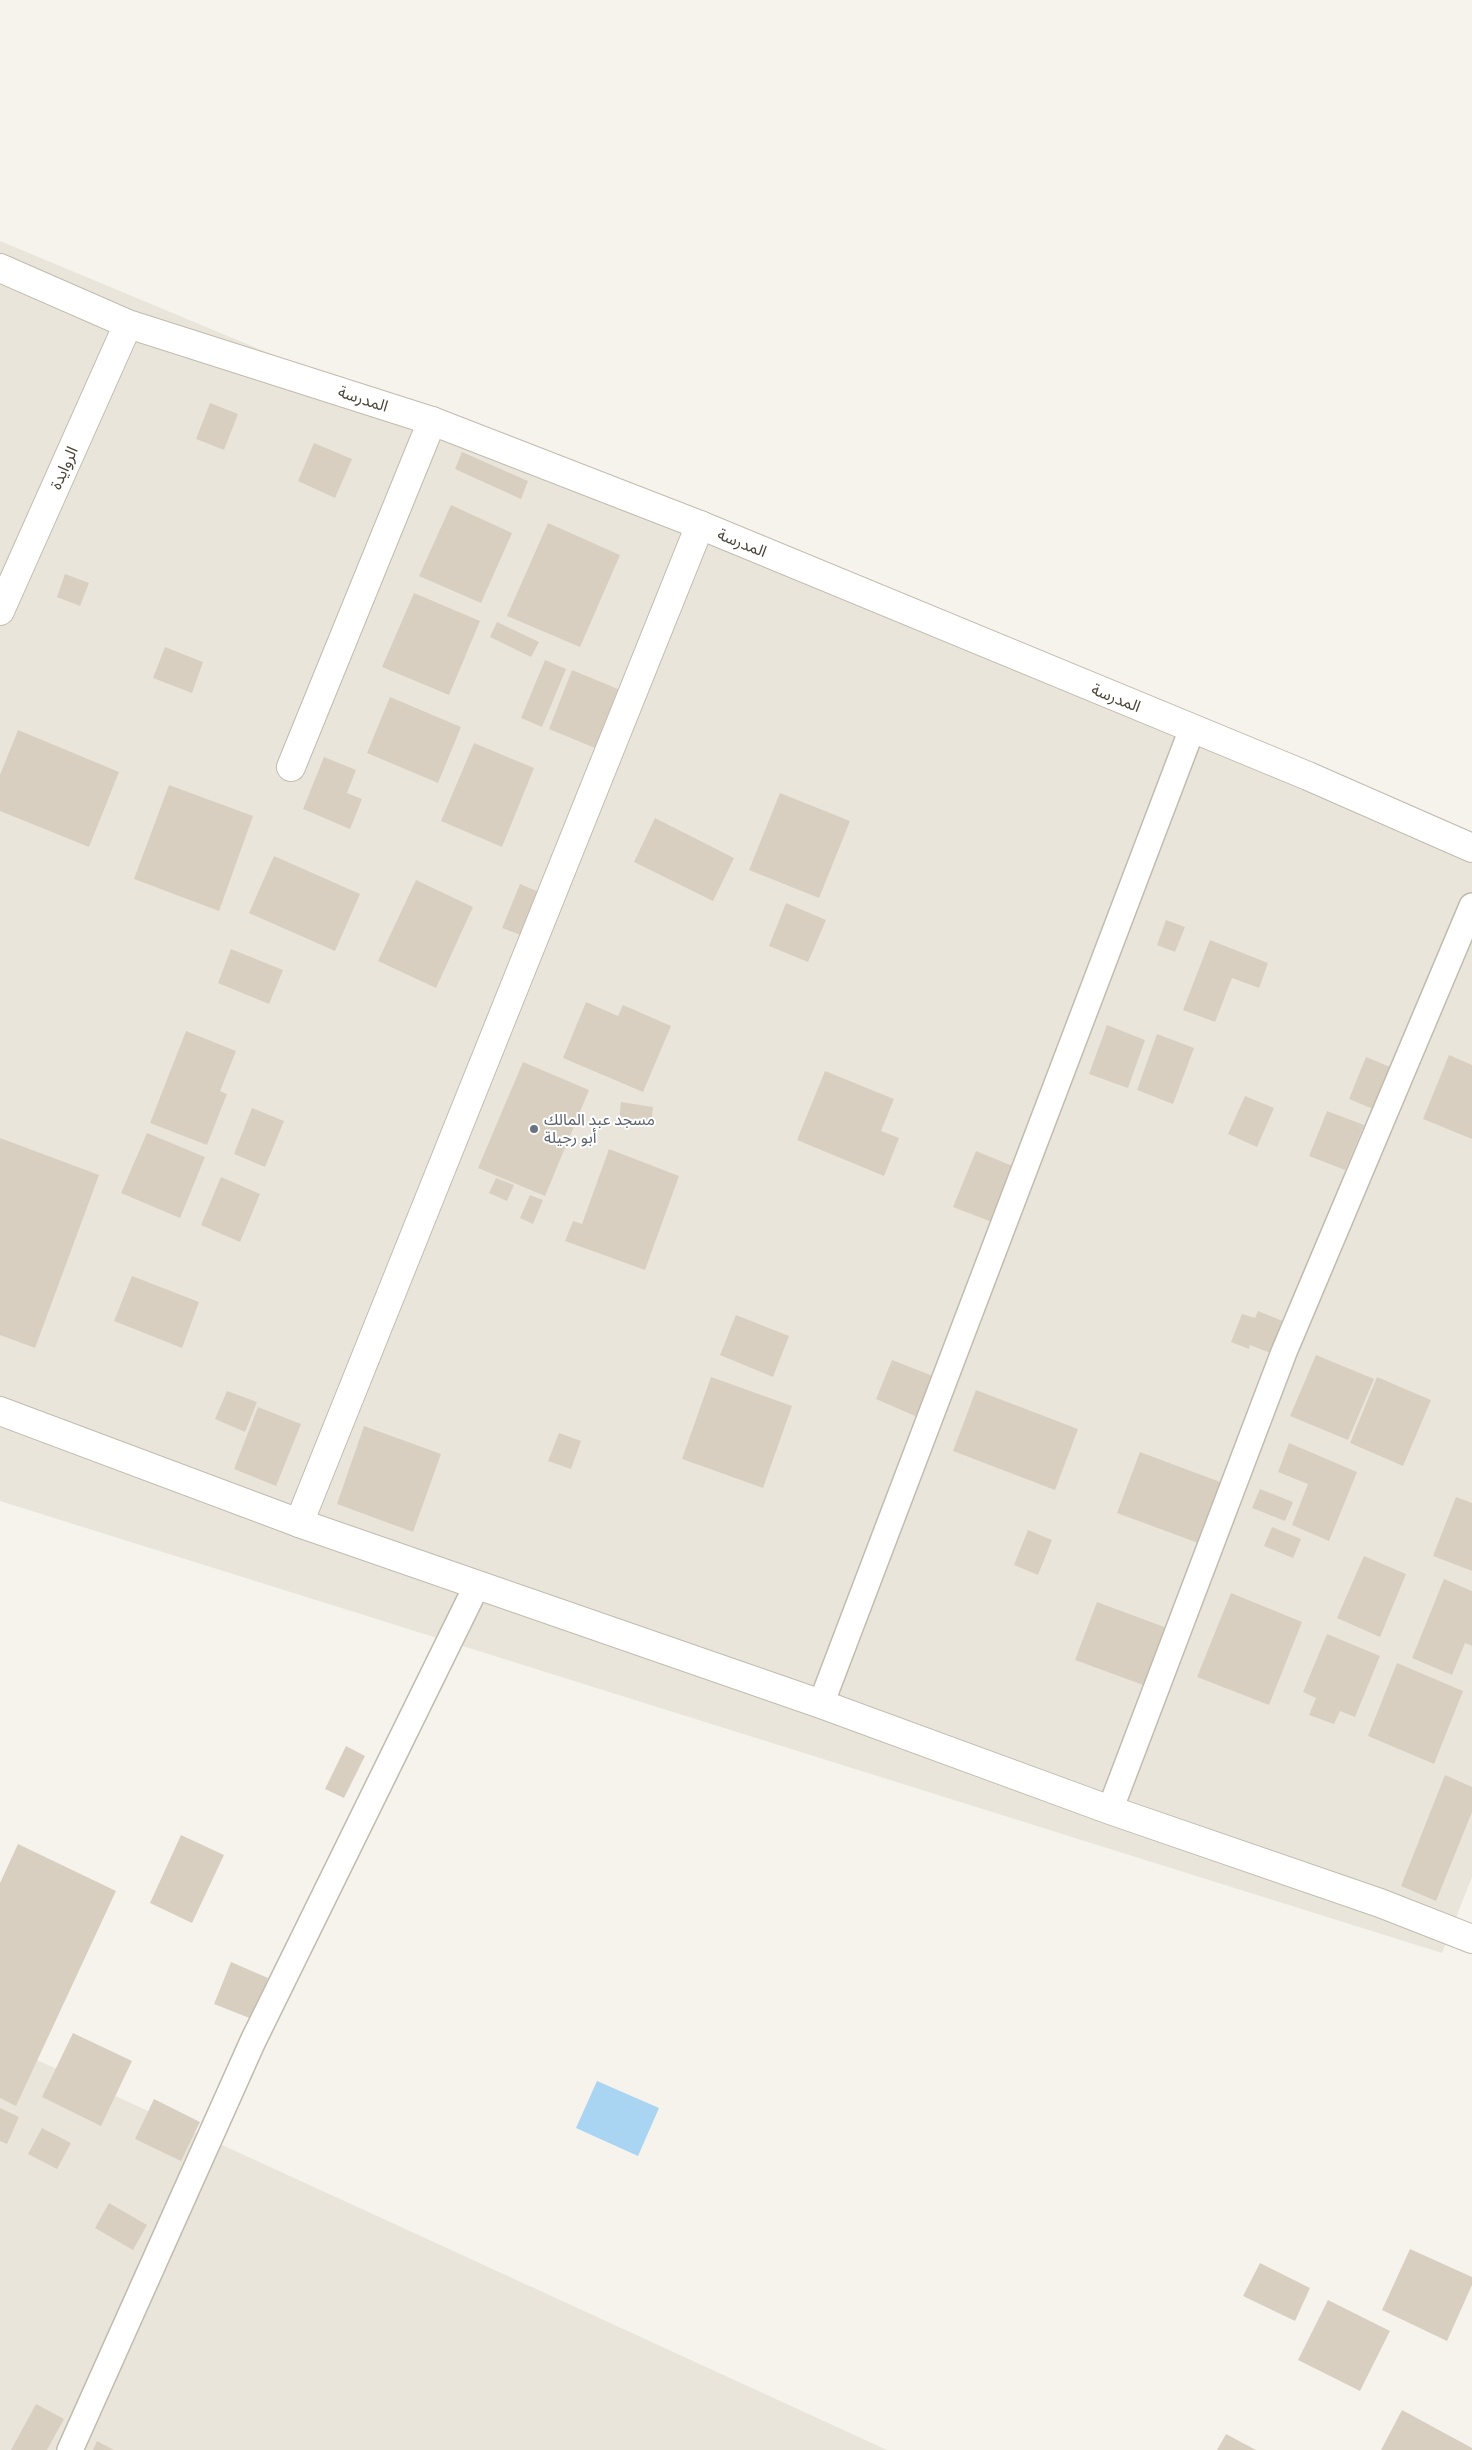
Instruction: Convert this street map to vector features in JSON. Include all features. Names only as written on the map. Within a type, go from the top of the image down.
[{"type":"street","name":"المدرسة","points":[[0,268],[128,324],[432,421],[700,526],[1308,776],[1472,848]]},
{"type":"street","name":"الروايدة","points":[[0,611],[128,324]]},
{"type":"street","points":[[290,767],[432,421]]},
{"type":"street","points":[[299,1523],[700,526]]},
{"type":"street","points":[[0,1411],[299,1523],[821,1704],[1110,1810],[1380,1903],[1472,1939]]},
{"type":"lane","points":[[821,1704],[1192,729]]},
{"type":"lane","points":[[1110,1810],[1284,1352],[1472,906]]},
{"type":"lane","points":[[70,2450],[253,2041],[477,1585]]},
{"type":"shaded area","points":[[0,241],[1472,855],[1472,1877],[1442,1953],[0,1501]]},
{"type":"shaded area","points":[[0,2043],[887,2450],[0,2450]]},
{"type":"water","points":[[597,2081],[659,2108],[638,2156],[576,2128]]},
{"type":"building","points":[[210,403],[238,414],[224,450],[196,439]]},
{"type":"building","points":[[314,443],[352,459],[335,498],[298,481]]},
{"type":"building","points":[[462,452],[528,481],[521,499],[455,469]]},
{"type":"building","points":[[451,505],[512,533],[481,603],[419,576]]},
{"type":"building","points":[[548,523],[620,555],[580,647],[507,616]]},
{"type":"building","points":[[65,574],[89,583],[80,606],[57,597]]},
{"type":"building","points":[[414,593],[480,621],[449,695],[382,667]]},
{"type":"building","points":[[497,622],[539,642],[531,657],[490,637]]},
{"type":"building","points":[[165,647],[203,662],[192,693],[153,678]]},
{"type":"building","points":[[545,660],[566,669],[542,727],[521,718]]},
{"type":"building","points":[[572,670],[618,689],[595,748],[549,729]]},
{"type":"building","points":[[390,697],[461,727],[438,783],[367,753]]},
{"type":"building","points":[[18,730],[119,772],[89,847],[0,811],[0,775]]},
{"type":"building","points":[[474,743],[534,768],[502,847],[441,821]]},
{"type":"building","points":[[324,757],[356,770],[347,793],[362,799],[350,829],[303,809]]},
{"type":"building","points":[[169,785],[253,816],[219,911],[134,879]]},
{"type":"building","points":[[780,793],[850,821],[819,898],[749,870]]},
{"type":"building","points":[[655,818],[734,858],[713,901],[634,862]]},
{"type":"building","points":[[274,856],[360,894],[335,951],[249,913]]},
{"type":"building","points":[[416,880],[473,907],[436,988],[378,961]]},
{"type":"building","points":[[520,884],[544,894],[526,937],[502,928]]},
{"type":"building","points":[[786,903],[826,920],[808,962],[769,946]]},
{"type":"building","points":[[1166,920],[1185,927],[1175,952],[1157,945]]},
{"type":"building","points":[[1210,940],[1268,963],[1259,988],[1232,978],[1215,1022],[1183,1010]]},
{"type":"building","points":[[231,949],[283,970],[269,1004],[218,983]]},
{"type":"building","points":[[586,1002],[618,1016],[623,1005],[671,1026],[643,1092],[563,1058]]},
{"type":"building","points":[[1107,1025],[1145,1040],[1128,1088],[1089,1074]]},
{"type":"building","points":[[186,1031],[236,1051],[220,1091],[227,1094],[207,1145],[150,1123]]},
{"type":"building","points":[[1157,1034],[1194,1048],[1173,1104],[1137,1090]]},
{"type":"building","points":[[1449,1055],[1472,1065],[1472,1139],[1423,1119]]},
{"type":"building","points":[[1366,1057],[1395,1069],[1378,1111],[1349,1099]]},
{"type":"building","name":"مسجد عبد المالك أبو رجيلة","points":[[523,1062],[589,1090],[545,1196],[478,1168]]},
{"type":"building","points":[[825,1071],[894,1099],[881,1131],[899,1138],[884,1176],[797,1140]]},
{"type":"building","points":[[1245,1096],[1274,1108],[1257,1147],[1228,1134]]},
{"type":"building","points":[[621,1102],[653,1107],[651,1125],[619,1121]]},
{"type":"building","points":[[252,1108],[284,1121],[265,1167],[234,1154]]},
{"type":"building","points":[[1327,1111],[1364,1125],[1345,1170],[1309,1156]]},
{"type":"building","points":[[147,1133],[205,1157],[180,1218],[121,1193]]},
{"type":"building","points":[[0,1138],[99,1175],[35,1348],[0,1335]]},
{"type":"building","points":[[609,1149],[679,1176],[645,1270],[565,1241],[573,1221],[582,1224]]},
{"type":"building","points":[[976,1151],[1020,1169],[997,1224],[953,1207]]},
{"type":"building","points":[[221,1177],[260,1194],[240,1242],[201,1225]]},
{"type":"building","points":[[496,1178],[514,1185],[507,1201],[489,1193]]},
{"type":"building","points":[[530,1195],[543,1200],[533,1224],[520,1218]]},
{"type":"building","points":[[132,1276],[199,1302],[182,1348],[114,1321]]},
{"type":"building","points":[[1258,1311],[1290,1324],[1278,1356],[1250,1345],[1249,1349],[1231,1342],[1242,1314],[1255,1318]]},
{"type":"building","points":[[736,1315],[789,1336],[773,1377],[720,1355]]},
{"type":"building","points":[[1316,1355],[1374,1379],[1348,1440],[1290,1416]]},
{"type":"building","points":[[892,1360],[938,1378],[922,1419],[876,1399]]},
{"type":"building","points":[[711,1377],[792,1406],[763,1488],[682,1459]]},
{"type":"building","points":[[1377,1377],[1431,1400],[1403,1466],[1350,1443]]},
{"type":"building","points":[[976,1390],[1078,1429],[1055,1490],[953,1451]]},
{"type":"building","points":[[227,1391],[257,1402],[245,1432],[215,1419]]},
{"type":"building","points":[[258,1407],[301,1424],[276,1486],[234,1469]]},
{"type":"building","points":[[364,1426],[441,1454],[413,1532],[337,1504]]},
{"type":"building","points":[[559,1433],[581,1441],[571,1469],[548,1461]]},
{"type":"building","points":[[1289,1443],[1357,1472],[1329,1541],[1292,1525],[1308,1484],[1278,1472]]},
{"type":"building","points":[[1140,1452],[1223,1483],[1201,1544],[1117,1513]]},
{"type":"building","points":[[1260,1489],[1293,1502],[1285,1521],[1252,1508]]},
{"type":"building","points":[[1456,1497],[1472,1503],[1472,1571],[1433,1556]]},
{"type":"building","points":[[1272,1527],[1301,1539],[1293,1558],[1264,1546]]},
{"type":"building","points":[[1028,1530],[1052,1540],[1038,1575],[1014,1565]]},
{"type":"building","points":[[1364,1556],[1406,1574],[1380,1637],[1337,1618]]},
{"type":"building","points":[[1444,1579],[1472,1591],[1472,1646],[1465,1643],[1452,1675],[1412,1658]]},
{"type":"building","points":[[1231,1593],[1302,1622],[1269,1705],[1197,1677]]},
{"type":"building","points":[[1097,1602],[1167,1628],[1146,1686],[1075,1660]]},
{"type":"building","points":[[1327,1634],[1380,1656],[1355,1717],[1340,1711],[1334,1724],[1309,1715],[1316,1698],[1303,1692]]},
{"type":"building","points":[[1397,1663],[1463,1691],[1434,1764],[1368,1736]]},
{"type":"building","points":[[346,1746],[365,1756],[344,1798],[325,1789]]},
{"type":"building","points":[[1445,1775],[1472,1787],[1472,1812],[1436,1901],[1401,1886]]},
{"type":"building","points":[[181,1835],[224,1855],[192,1923],[150,1903]]},
{"type":"building","points":[[18,1844],[116,1891],[16,2106],[0,2098],[0,1883]]},
{"type":"building","points":[[231,1962],[268,1978],[252,2019],[214,2004]]},
{"type":"building","points":[[73,2033],[132,2061],[101,2126],[42,2097]]},
{"type":"building","points":[[154,2099],[200,2122],[181,2161],[135,2139]]},
{"type":"building","points":[[0,2108],[19,2117],[7,2144],[0,2141]]},
{"type":"building","points":[[42,2128],[71,2143],[57,2169],[28,2154]]},
{"type":"building","points":[[109,2203],[147,2225],[133,2250],[95,2228]]},
{"type":"building","points":[[1410,2249],[1472,2277],[1472,2285],[1447,2341],[1382,2310]]},
{"type":"building","points":[[1260,2263],[1310,2288],[1295,2321],[1243,2296]]},
{"type":"building","points":[[1328,2300],[1390,2331],[1360,2391],[1298,2360]]},
{"type":"building","points":[[36,2404],[64,2419],[47,2450],[11,2450]]},
{"type":"building","points":[[1402,2410],[1472,2448],[1472,2450],[1381,2450]]},
{"type":"building","points":[[1226,2434],[1256,2450],[1217,2450]]},
{"type":"building","points":[[97,2441],[114,2450],[93,2450]]},
{"type":"place","name":"مسجد عبد المالك أبو رجيلة","points":[[534,1129]]}]
